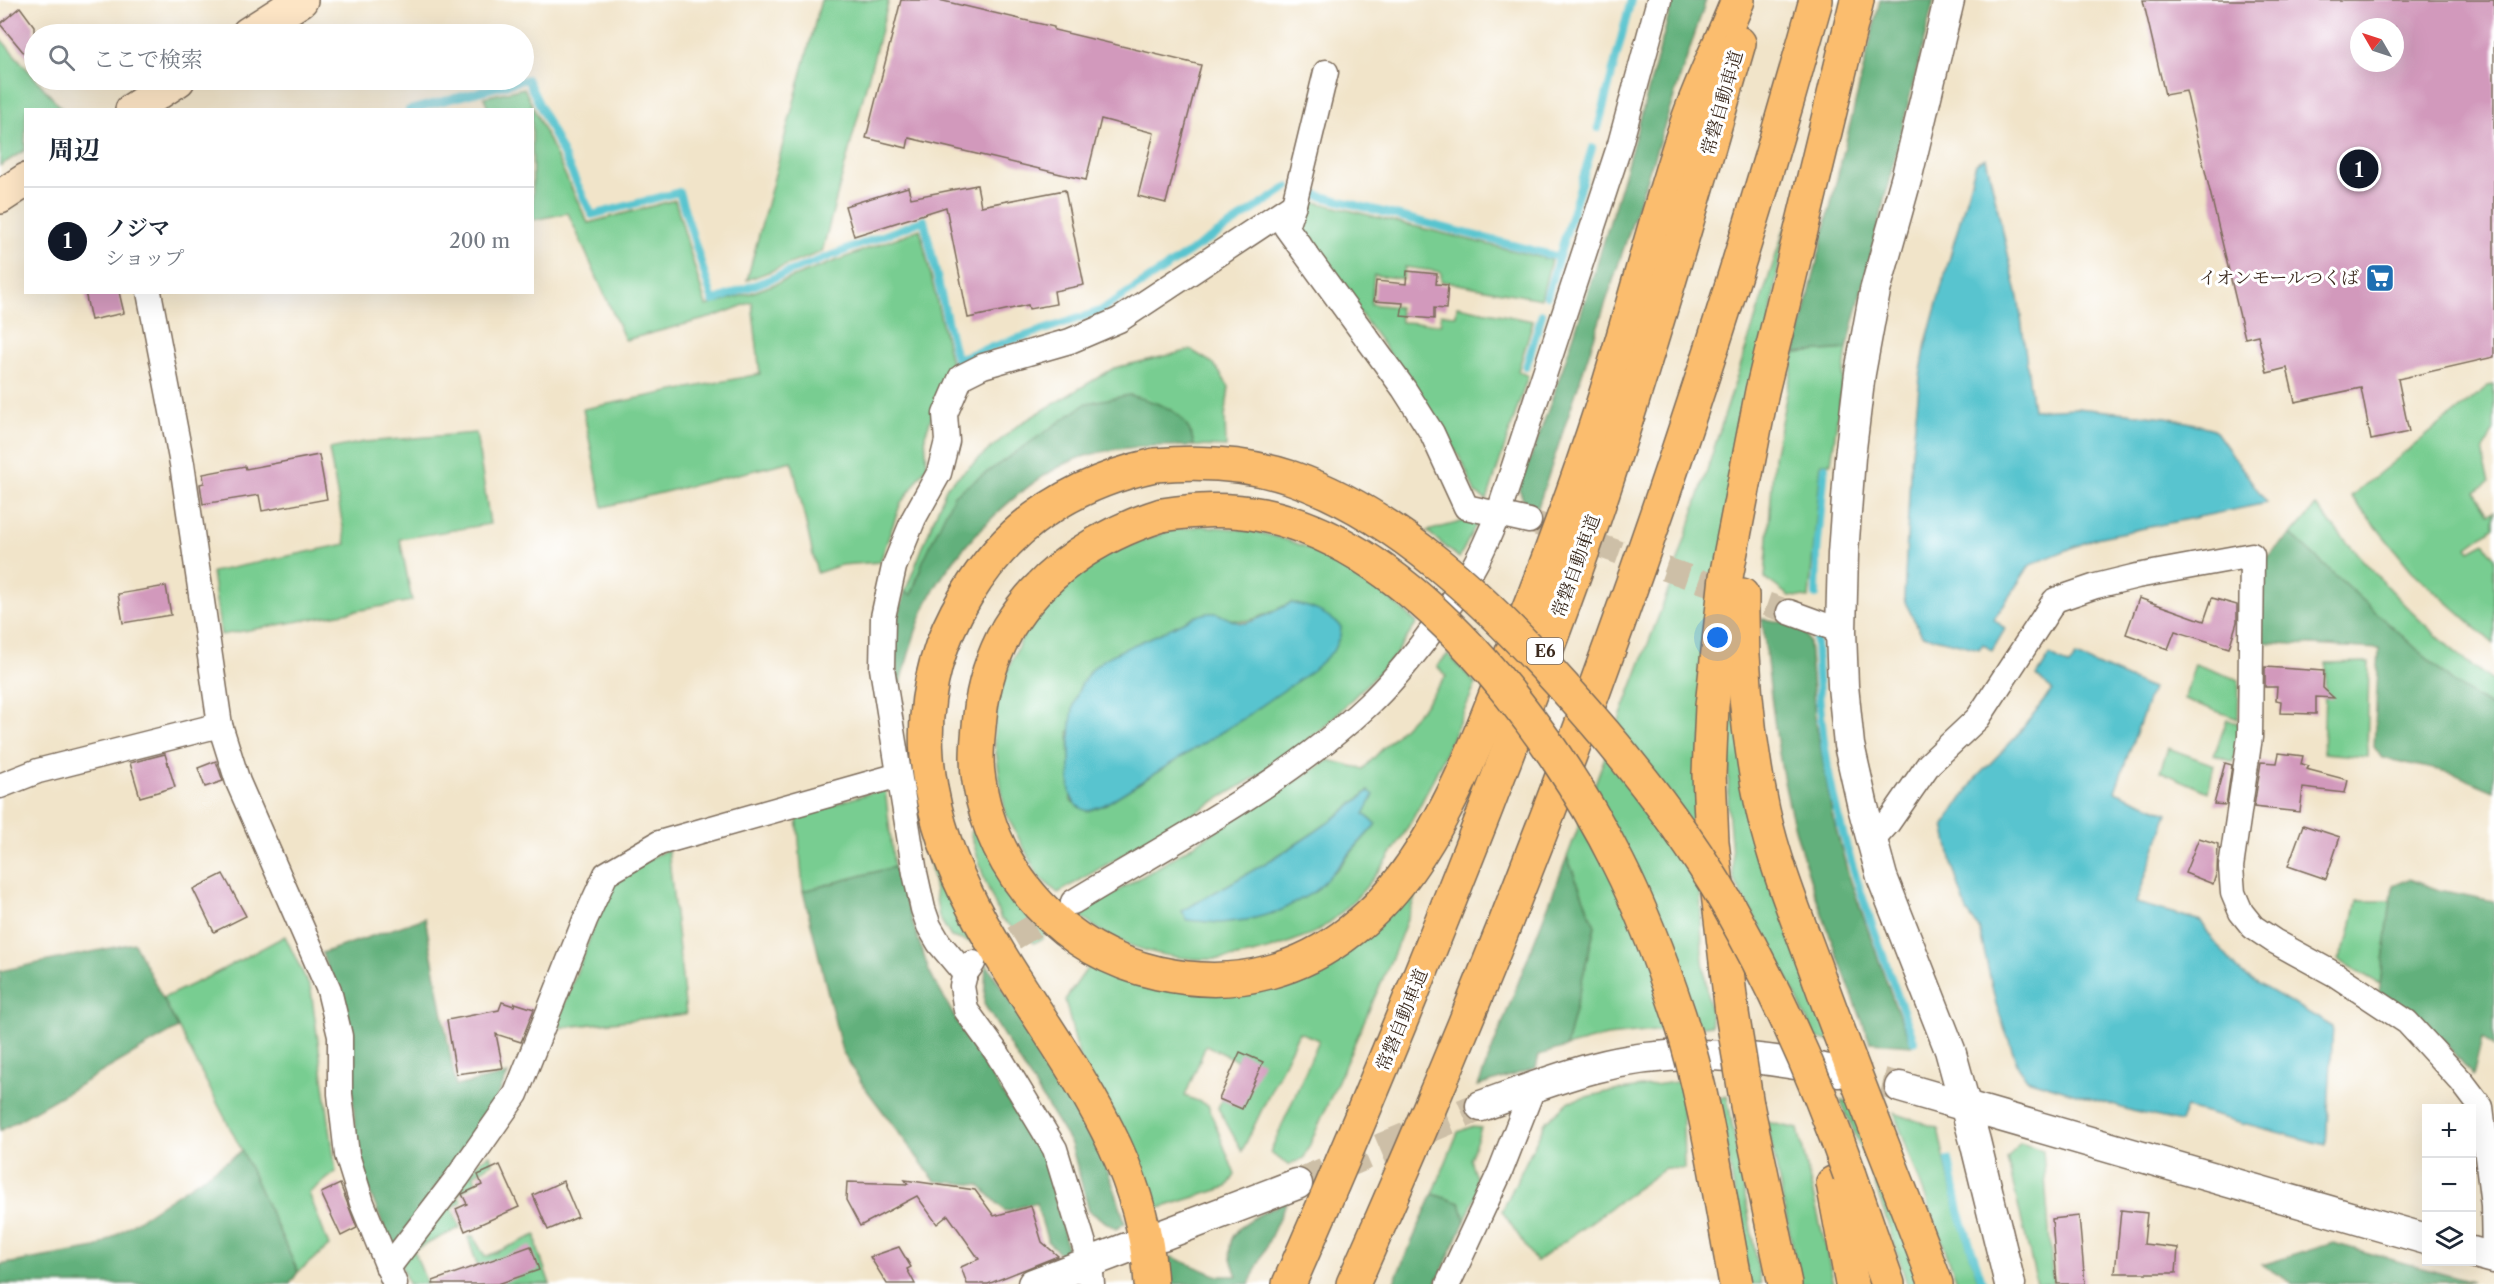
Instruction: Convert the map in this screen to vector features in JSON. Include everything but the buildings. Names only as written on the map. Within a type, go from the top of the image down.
[{"type":"highway","points":[[1736,1284],[1694,1065],[1660,961],[1618,864],[1571,781],[1544,741],[1495,678],[1443,621],[1416,597],[1357,554],[1327,537],[1263,515],[1231,510],[1199,510],[1162,515],[1129,525],[1071,559],[1041,586],[1007,631],[992,663],[982,700],[977,743],[978,778],[986,813],[999,848],[1015,877],[1035,902],[1059,925],[1109,957],[1138,969],[1170,976],[1202,980],[1234,979],[1268,973],[1300,962],[1333,945],[1365,919],[1413,864],[1452,798],[1484,726],[1531,604],[1601,408],[1689,118],[1738,0]]},
{"type":"highway","name":"常磐自動車道","points":[[1289,1284],[1354,1137],[1436,936],[1532,689],[1597,510],[1665,302],[1752,0]]},
{"type":"highway","points":[[1353,1284],[1409,1159],[1492,958],[1569,757],[1644,551],[1716,337],[1816,0]]},
{"type":"highway","points":[[1785,1284],[1747,1105],[1732,1013],[1712,842],[1710,763],[1712,706],[1724,588],[1748,461],[1778,320],[1811,196],[1857,0]]},
{"type":"highway","points":[[1748,461],[1743,551],[1742,659],[1753,753],[1764,812],[1778,862],[1817,973],[1936,1284]]},
{"type":"highway","points":[[1151,1284],[1144,1229],[1131,1185],[1116,1147],[1070,1065],[981,922],[945,848],[934,812],[926,741],[927,707],[933,673],[958,609],[975,579],[1023,526],[1084,487],[1120,473],[1155,465],[1190,462],[1224,464],[1290,477],[1319,488],[1352,505],[1388,528],[1473,595],[1515,634],[1564,687],[1645,783],[1727,903],[1788,1019],[1842,1179],[1888,1284]]},
{"type":"highway","points":[[1842,1179],[1852,1284]]},
{"type":"main road","points":[[264,24],[301,0]]},
{"type":"main road","points":[[135,108],[163,90]]},
{"type":"main road","points":[[0,197],[24,181]]},
{"type":"street","points":[[1073,902],[1289,770],[1369,705],[1397,674],[1433,627],[1473,568],[1498,514],[1620,144],[1659,0]]},
{"type":"street","points":[[1949,0],[1907,176],[1875,291],[1860,373],[1850,457],[1843,554],[1841,631],[1843,686],[1849,745],[1882,877],[1950,1050],[2010,1284]]},
{"type":"street","points":[[1326,72],[1294,204],[1286,227],[1410,398],[1432,433],[1466,507],[1529,521]]},
{"type":"street","points":[[1091,1274],[1054,1149],[997,1053],[966,1010],[962,986],[969,969],[939,943],[929,926],[923,909],[915,873],[882,668],[883,617],[894,567],[914,518],[939,473],[947,441],[945,414],[961,377],[983,366],[1070,341],[1119,320],[1294,204]]},
{"type":"street","points":[[149,294],[182,464],[220,725],[238,782],[329,990],[340,1036],[340,1094],[347,1155],[362,1203],[392,1276]]},
{"type":"street","points":[[1872,841],[1888,823],[1929,764],[1978,718],[2055,600],[2096,586],[2137,576],[2252,555],[2250,737],[2231,867],[2233,893],[2241,912],[2253,927],[2336,975],[2407,1022],[2462,1082],[2481,1107],[2493,1205],[2494,1258],[2476,1253]]},
{"type":"street","points":[[1790,612],[1841,631]]},
{"type":"street","points":[[0,786],[38,771],[220,725]]},
{"type":"street","points":[[392,1276],[516,1094],[585,920],[606,874],[659,843],[899,775]]},
{"type":"street","points":[[1481,1106],[1594,1068],[1664,1056],[1713,1054],[1759,1058],[1839,1072]]},
{"type":"street","points":[[1899,1087],[2422,1238]]},
{"type":"street","points":[[1448,1284],[1509,1151],[1533,1088]]},
{"type":"street","points":[[1163,1235],[1297,1184]]},
{"type":"street","points":[[1033,1284],[1091,1274],[1127,1248]]},
{"type":"green space","points":[[821,0],[889,0],[822,252],[747,280]]},
{"type":"green space","points":[[1673,0],[1706,0],[1537,510],[1523,499],[1519,489],[1583,308],[1639,124]]},
{"type":"green space","points":[[1880,0],[1934,0],[1847,349],[1795,353]]},
{"type":"green space","points":[[0,38],[24,65],[24,90],[45,90],[61,108],[24,108],[24,151],[0,166]]},
{"type":"green space","points":[[525,90],[533,108],[488,108],[484,97]]},
{"type":"green space","points":[[534,109],[588,223],[675,200],[706,306],[751,293],[920,229],[953,371],[939,397],[925,435],[927,466],[900,505],[880,562],[841,565],[817,573],[792,461],[603,507],[583,409],[760,374],[752,302],[713,317],[625,340],[568,213],[534,220]]},
{"type":"green space","points":[[1303,199],[1551,260],[1541,299],[1441,281],[1441,272],[1405,267],[1403,279],[1374,275],[1371,304],[1399,307],[1401,322],[1441,324],[1441,314],[1456,315],[1457,306],[1533,321],[1518,371],[1528,376],[1487,500],[1475,493],[1463,463],[1421,397],[1296,225]]},
{"type":"green space","points":[[1785,226],[1697,772],[1702,953],[1712,1025],[1607,1036],[1566,1047],[1595,926],[1567,857],[1670,586]]},
{"type":"green space","points":[[1847,349],[1831,463],[1821,463],[1809,598],[1789,596],[1765,578],[1774,457],[1795,353]]},
{"type":"green space","points":[[1191,350],[1214,364],[1229,387],[1225,417],[1226,447],[1194,446],[1179,416],[1161,405],[1129,395],[923,561],[911,595],[905,592],[947,486],[1018,425],[1114,368]]},
{"type":"green space","points":[[2494,385],[2494,430],[2484,450],[2489,482],[2475,492],[2489,514],[2494,511],[2494,527],[2467,547],[2470,551],[2485,543],[2494,558],[2494,644],[2412,571],[2351,496],[2488,386]]},
{"type":"green space","points":[[1129,395],[1162,405],[1179,416],[1191,434],[1194,446],[1139,447],[1085,456],[1063,465],[1017,496],[973,538],[939,582],[918,624],[899,690],[896,641],[901,605],[905,592],[912,595],[923,561],[954,495],[1087,403]]},
{"type":"green space","points":[[476,433],[490,524],[400,539],[412,601],[221,635],[212,572],[346,544],[329,449],[364,442]]},
{"type":"green space","points":[[2316,506],[2378,577],[2422,622],[2494,682],[2494,709],[2454,683],[2291,535]]},
{"type":"green space","points":[[1468,520],[1477,523],[1459,558],[1427,531]]},
{"type":"green space","points":[[1201,526],[1235,529],[1280,538],[1303,546],[1362,578],[1381,591],[1417,623],[1393,658],[1322,729],[1261,774],[1058,893],[1039,877],[1005,812],[994,738],[997,702],[1009,667],[1027,627],[1076,570],[1116,551],[1168,531]],"holes":[[[1291,603],[1196,748],[1104,805],[1087,811],[1071,801],[1069,731],[1214,613],[1225,618],[1245,621]]]},
{"type":"green space","points":[[2291,535],[2454,683],[2494,709],[2494,791],[2452,773],[2383,758],[2374,747],[2379,649],[2260,642],[2260,563]]},
{"type":"green space","points":[[1762,619],[1802,625],[1809,642],[1815,716],[1832,814],[1848,873],[1894,1003],[1912,1045],[1870,1042],[1824,918],[1802,855],[1786,791],[1775,727]]},
{"type":"green space","points":[[1448,654],[1476,684],[1431,784],[1395,849],[1349,905],[1322,928],[1310,935],[1254,954],[1231,958],[1195,959],[1163,955],[1133,946],[1104,933],[1078,914],[1160,866],[1329,760],[1363,769],[1424,706],[1446,676],[1437,666]],"holes":[[[1368,791],[1373,795],[1364,814],[1376,824],[1335,871],[1182,911],[1301,841],[1347,809]]]},
{"type":"green space","points":[[2369,662],[2367,757],[2323,753],[2326,663]]},
{"type":"green space","points":[[2195,664],[2239,680],[2238,719],[2184,699]]},
{"type":"green space","points":[[1730,695],[1833,1041],[1816,1039],[1779,961],[1734,880],[1728,806]]},
{"type":"green space","points":[[2227,720],[2241,724],[2233,762],[2214,755]]},
{"type":"green space","points":[[2168,748],[2214,765],[2208,792],[2160,771]]},
{"type":"green space","points":[[885,788],[894,867],[803,891],[797,816]]},
{"type":"green space","points":[[979,829],[1047,928],[1042,939],[1034,943],[1001,919],[984,878],[970,832]]},
{"type":"green space","points":[[926,837],[944,886],[973,943],[951,937],[939,917]]},
{"type":"green space","points":[[668,849],[686,1014],[555,1028],[613,878]]},
{"type":"green space","points":[[1567,857],[1595,926],[1566,1047],[1539,1055],[1536,1068],[1478,1086]]},
{"type":"green space","points":[[1428,864],[1395,951],[1304,1158],[1289,1165],[1270,1153],[1319,1040],[1299,1032],[1242,1151],[1218,1108],[1238,1061],[1206,1045],[1185,1096],[1208,1105],[1235,1175],[1227,1187],[1150,1211],[1079,1056],[1065,1000],[1095,957],[1258,985]]},
{"type":"green space","points":[[894,867],[929,971],[964,1034],[1044,1157],[1067,1248],[1064,1257],[1048,1242],[1036,1203],[1005,1211],[979,1185],[935,1181],[863,1085],[842,1051],[803,891]]},
{"type":"green space","points":[[2409,879],[2439,890],[2494,901],[2494,1047],[2482,1038],[2473,1076],[2444,1040],[2379,993],[2393,886]]},
{"type":"green space","points":[[2357,901],[2391,901],[2380,984],[2338,960],[2349,937]]},
{"type":"green space","points":[[425,918],[456,1086],[508,1074],[496,1099],[396,1245],[390,1243],[366,1182],[355,1135],[349,1033],[322,953]]},
{"type":"green space","points":[[285,936],[311,990],[336,1172],[309,1193],[329,1246],[298,1272],[242,1151],[163,998]]},
{"type":"green space","points":[[134,943],[178,1028],[0,1131],[0,971]]},
{"type":"green space","points":[[986,963],[1047,1056],[1084,1120],[1114,1188],[1125,1223],[1116,1229],[1089,1211],[1071,1144],[984,1004]]},
{"type":"green space","points":[[1682,1081],[1684,1169],[1665,1168],[1536,1262],[1502,1211],[1545,1123],[1570,1101],[1607,1092]]},
{"type":"green space","points":[[1727,1096],[1761,1284],[1749,1284],[1719,1098]]},
{"type":"green space","points":[[1841,1101],[1852,1101],[1922,1284],[1907,1284],[1872,1175]]},
{"type":"green space","points":[[1894,1113],[1938,1128],[1954,1203],[1979,1284],[1958,1284]]},
{"type":"green space","points":[[1767,1122],[1798,1129],[1834,1284],[1800,1284]]},
{"type":"green space","points":[[1470,1127],[1481,1128],[1470,1159],[1479,1188],[1465,1221],[1460,1203],[1433,1194],[1458,1132]]},
{"type":"green space","points":[[2020,1143],[2043,1150],[2053,1284],[2037,1284],[2007,1159]]},
{"type":"green space","points":[[242,1151],[298,1272],[290,1284],[0,1284],[0,1265],[96,1248]]},
{"type":"green space","points":[[490,1155],[492,1163],[474,1175],[476,1182],[458,1195],[462,1202],[452,1208],[460,1228],[414,1250],[427,1284],[408,1284],[400,1262],[481,1160]]},
{"type":"green space","points":[[1433,1194],[1460,1203],[1465,1221],[1436,1284],[1393,1284]]},
{"type":"green space","points":[[1287,1201],[1249,1284],[1164,1284],[1163,1261],[1172,1257],[1218,1276],[1237,1276],[1230,1251],[1232,1239],[1243,1225]]},
{"type":"green space","points":[[536,1235],[538,1250],[550,1284],[483,1284],[468,1237],[473,1236],[485,1257]]},
{"type":"green space","points":[[2333,1243],[2472,1282],[2294,1284],[2262,1265]]},
{"type":"water","points":[[1986,158],[2019,302],[2033,410],[2077,408],[2167,417],[2214,429],[2267,503],[2096,538],[2030,565],[1994,619],[2005,629],[1992,651],[1983,644],[1979,649],[1922,635],[1904,600],[1910,472],[1926,343],[1976,163]]},
{"type":"water","points":[[1291,603],[1318,611],[1330,617],[1341,627],[1340,636],[1333,651],[1313,670],[1241,720],[1104,805],[1087,811],[1075,803],[1069,784],[1071,718],[1078,691],[1093,668],[1119,651],[1196,617],[1215,613],[1245,623]]},
{"type":"water","points":[[2050,655],[2069,666],[2076,656],[2152,689],[2115,791],[2168,813],[2136,903],[2201,921],[2212,939],[2242,974],[2333,1027],[2326,1145],[2186,1108],[2180,1122],[2132,1111],[2027,1079],[2018,1066],[1996,1004],[1979,928],[1967,912],[1953,868],[1944,825],[1976,778],[2015,738],[2052,690],[2037,676]]},
{"type":"water","points":[[1369,791],[1374,795],[1364,814],[1376,824],[1316,891],[1278,912],[1247,920],[1220,923],[1187,920],[1182,911],[1302,841]]},
{"type":"waterway","points":[[1598,128],[1631,0]]},
{"type":"waterway","points":[[417,108],[485,90]]},
{"type":"waterway","points":[[532,90],[592,215],[679,192],[713,301],[924,220],[956,359],[1100,311],[1288,187]]},
{"type":"waterway","points":[[1547,296],[1592,148]]},
{"type":"waterway","points":[[1309,193],[1559,257]]},
{"type":"waterway","points":[[1526,367],[1542,314]]},
{"type":"waterway","points":[[1816,595],[1817,553],[1825,467]]},
{"type":"waterway","points":[[1816,638],[1822,725],[1837,811],[1863,898],[1914,1041]]},
{"type":"waterway","points":[[1949,1160],[1959,1211],[1983,1284]]},
{"type":"tunnel","points":[[1529,521],[1789,612]]},
{"type":"tunnel","points":[[983,957],[1063,908]]},
{"type":"tunnel","points":[[1839,1072],[1900,1087]]},
{"type":"tunnel","points":[[1297,1184],[1481,1106]]},
{"type":"place","name":"ノジマ","points":[[2359,169]]},
{"type":"place","name":"イオンモールつくば","points":[[2380,278]]}]
